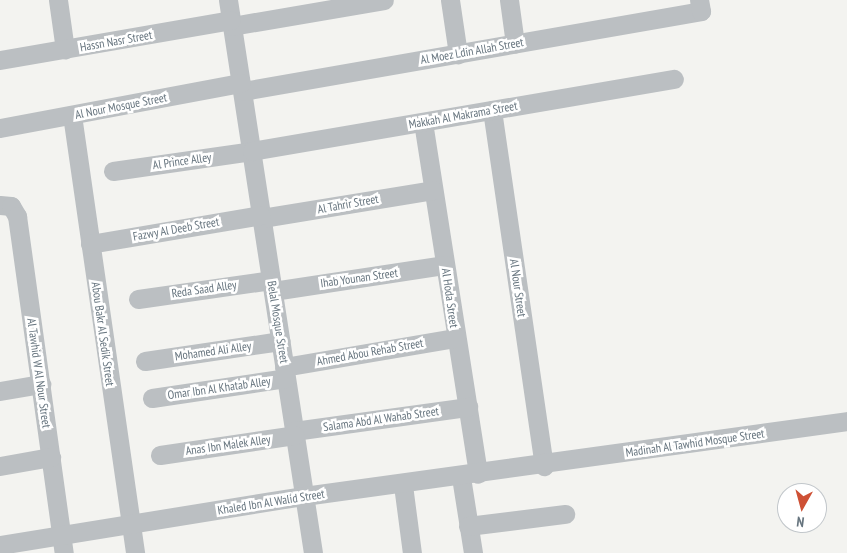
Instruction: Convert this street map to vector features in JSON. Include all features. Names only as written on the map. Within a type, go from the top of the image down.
[{"type":"street","points":[[58,0],[65,50]]},
{"type":"street","name":"Belal Mosque Street","points":[[228,0],[312,553]]},
{"type":"street","name":"Hassn Nasr Street","points":[[0,60],[384,0]]},
{"type":"street","points":[[450,0],[458,54]]},
{"type":"street","points":[[509,0],[515,44]]},
{"type":"street","name":"Al Moez Ldin Allah Street","points":[[242,87],[515,44],[700,6]]},
{"type":"street","name":"Makkah Al Makrama Street","points":[[252,152],[674,79]]},
{"type":"street","name":"Al Nour Mosque Street","points":[[0,128],[242,87]]},
{"type":"street","name":"Al Nour Street","points":[[492,110],[544,466]]},
{"type":"street","name":"Abou Bakr Al Sedik Street","points":[[72,115],[135,553]]},
{"type":"street","name":"Al Hoda Street","points":[[423,122],[468,407],[470,476],[468,526],[474,553]]},
{"type":"street","name":"Al Prince Alley","points":[[113,171],[252,152]]},
{"type":"street","name":"Al Tahrir Street","points":[[262,217],[433,190]]},
{"type":"street","name":"Al Tawhid W Al Nour Street","points":[[0,206],[11,206],[17,216],[63,544]]},
{"type":"street","name":"Fazwy Al Deeb Street","points":[[90,244],[262,217]]},
{"type":"street","name":"Ihab Younan Street","points":[[272,285],[445,265]]},
{"type":"street","name":"Reda Saad Alley","points":[[138,299],[272,285]]},
{"type":"street","name":"Ahmed Abou Rehab Street","points":[[285,372],[456,338]]},
{"type":"street","name":"Mohamed Ali Alley","points":[[145,361],[281,341]]},
{"type":"street","name":"Omar Ibn Al Khatab Alley","points":[[152,398],[285,372]]},
{"type":"street","points":[[0,391],[41,384]]},
{"type":"street","name":"Salama Abd Al Wahab Street","points":[[294,433],[468,407]]},
{"type":"street","name":"Madinah Al Tawhid Mosque Street","points":[[544,466],[847,421]]},
{"type":"street","name":"Anas Ibn Malek Alley","points":[[160,455],[294,433]]},
{"type":"street","points":[[0,466],[51,457]]},
{"type":"street","name":"Khaled Ibn Al Walid Street","points":[[0,545],[63,544],[130,524],[304,496],[544,466]]},
{"type":"street","points":[[403,484],[412,553]]},
{"type":"street","points":[[468,526],[566,514]]}]
